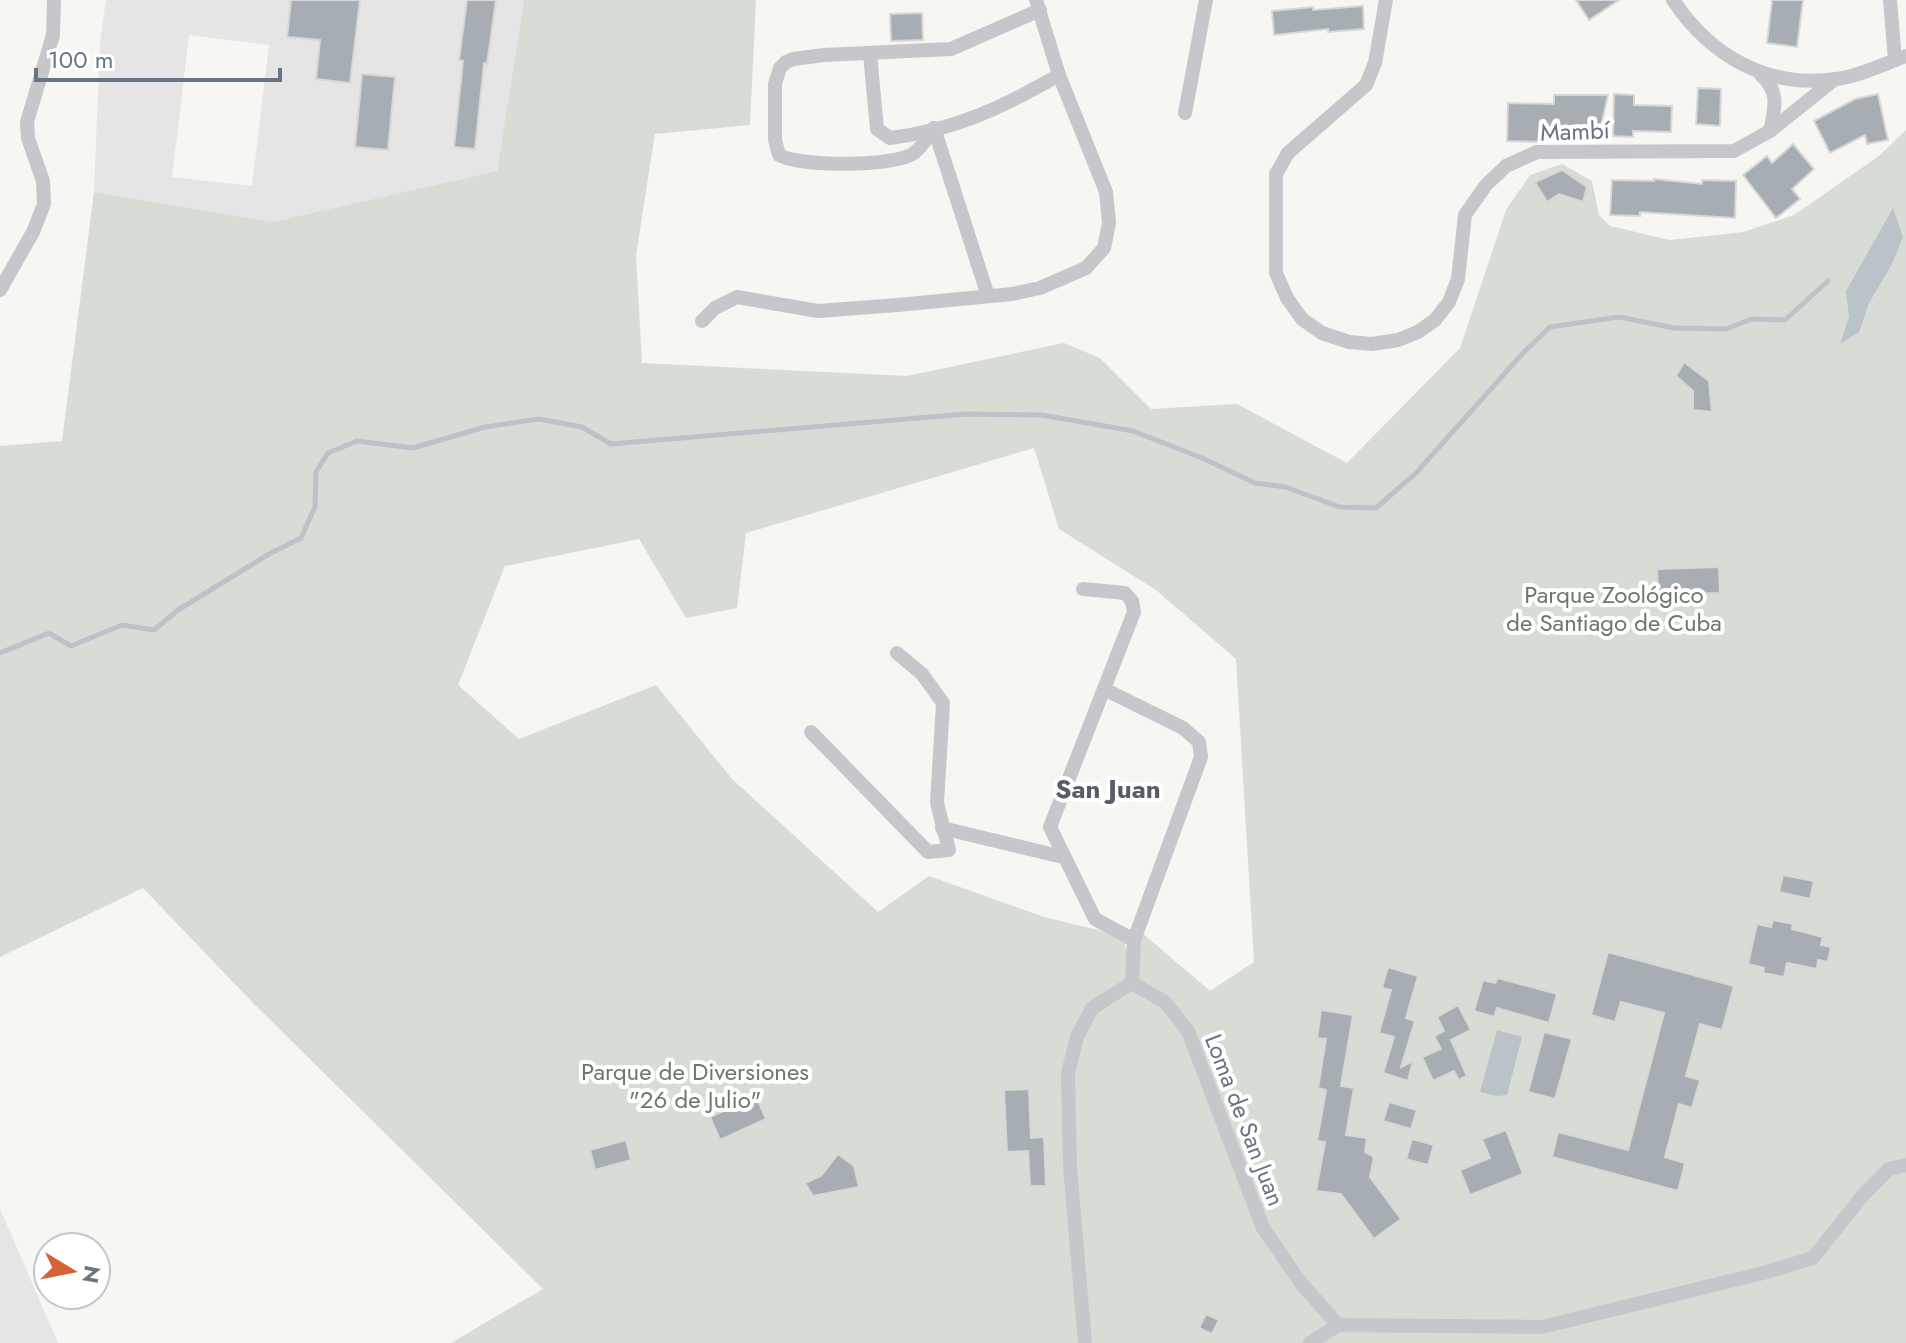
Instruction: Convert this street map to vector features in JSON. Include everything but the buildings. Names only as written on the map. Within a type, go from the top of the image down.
[{"type":"street","points":[[0,290],[33,232],[44,204],[43,181],[28,138],[27,122],[53,35],[54,0]]},
{"type":"street","points":[[1185,113],[1206,0]]},
{"type":"street","name":"Mambí","points":[[1386,0],[1375,63],[1366,85],[1288,153],[1276,174],[1276,273],[1287,298],[1302,319],[1322,333],[1349,342],[1372,344],[1398,340],[1418,332],[1435,320],[1449,302],[1458,279],[1465,215],[1486,185],[1506,166],[1537,152],[1734,151],[1770,131],[1835,79]]},
{"type":"street","points":[[1673,0],[1710,45],[1758,72],[1773,85],[1775,108],[1770,131]]},
{"type":"street","points":[[1758,72],[1782,78],[1835,79],[1901,58],[1890,0]]},
{"type":"street","points":[[702,321],[715,308],[737,297],[818,311],[1026,291],[1086,268],[1104,248],[1109,223],[1106,192],[1059,75],[1038,5],[951,49],[793,59],[780,68],[775,84],[775,140],[779,155],[797,162],[824,163],[894,159],[914,153],[934,128]]},
{"type":"street","points":[[870,54],[877,129],[890,138],[962,123],[1003,107],[1059,75]]},
{"type":"street","points":[[934,128],[988,296]]},
{"type":"street","points":[[1083,589],[1125,593],[1132,601],[1134,612],[1050,827],[1095,919],[1134,940]]},
{"type":"street","points":[[811,732],[928,852],[949,850],[937,803],[943,703],[922,674],[897,653]]},
{"type":"street","points":[[1085,1343],[1070,1167],[1068,1073],[1077,1037],[1092,1008],[1132,983],[1134,940],[1201,757],[1199,742],[1183,728],[1104,689]]},
{"type":"street","points":[[942,828],[1063,857]]},
{"type":"street","name":"Loma de San Juan","points":[[1132,983],[1165,1002],[1188,1031],[1263,1228],[1301,1283],[1338,1325]]},
{"type":"street","points":[[1310,1343],[1338,1325],[1542,1327],[1763,1273],[1813,1258],[1863,1195],[1889,1169],[1906,1165]]},
{"type":"shaded area","points":[[106,0],[524,0],[497,171],[272,222],[94,192],[100,43]],"holes":[[[189,35],[269,45],[252,186],[172,177]]]},
{"type":"shaded area","points":[[1893,208],[1903,237],[1892,264],[1869,303],[1859,332],[1840,344],[1849,317],[1846,291]]},
{"type":"shaded area","points":[[1497,1030],[1522,1037],[1507,1095],[1496,1096],[1480,1092]]},
{"type":"shaded area","points":[[0,1209],[32,1283],[32,1311],[44,1311],[58,1343],[0,1343]]},
{"type":"green space","points":[[524,0],[756,0],[750,125],[655,134],[636,255],[642,363],[907,376],[1064,343],[1100,358],[1151,409],[1237,404],[1347,463],[1460,348],[1506,210],[1530,175],[1562,164],[1592,181],[1599,215],[1610,226],[1670,240],[1743,232],[1794,215],[1879,156],[1906,130],[1906,1343],[451,1343],[543,1289],[251,1001],[143,888],[0,957],[0,446],[62,441],[94,192],[272,222],[497,171]],"holes":[[[1034,448],[1059,529],[1156,590],[1236,659],[1254,962],[1210,991],[1141,932],[1134,954],[1125,947],[1127,937],[1044,917],[929,876],[878,912],[732,779],[656,685],[519,739],[458,685],[505,566],[639,539],[686,618],[737,608],[746,533]]]},
{"type":"waterway","points":[[0,653],[49,633],[71,646],[122,625],[154,630],[178,610],[301,538],[315,507],[316,472],[328,453],[357,441],[413,448],[485,427],[539,419],[582,427],[611,444],[966,414],[1042,415],[1133,431],[1255,483],[1285,487],[1340,507],[1376,508],[1416,473],[1550,327],[1619,317],[1674,328],[1726,329],[1752,319],[1785,320],[1828,281]]},
{"type":"district","name":"San Juan","points":[[1108,789]]},
{"type":"park label","name":"Parque Zoológico de Santiago de Cuba","points":[[1614,608]]},
{"type":"park label","name":"Parque de Diversiones \"26 de Julio\"","points":[[695,1085]]}]
